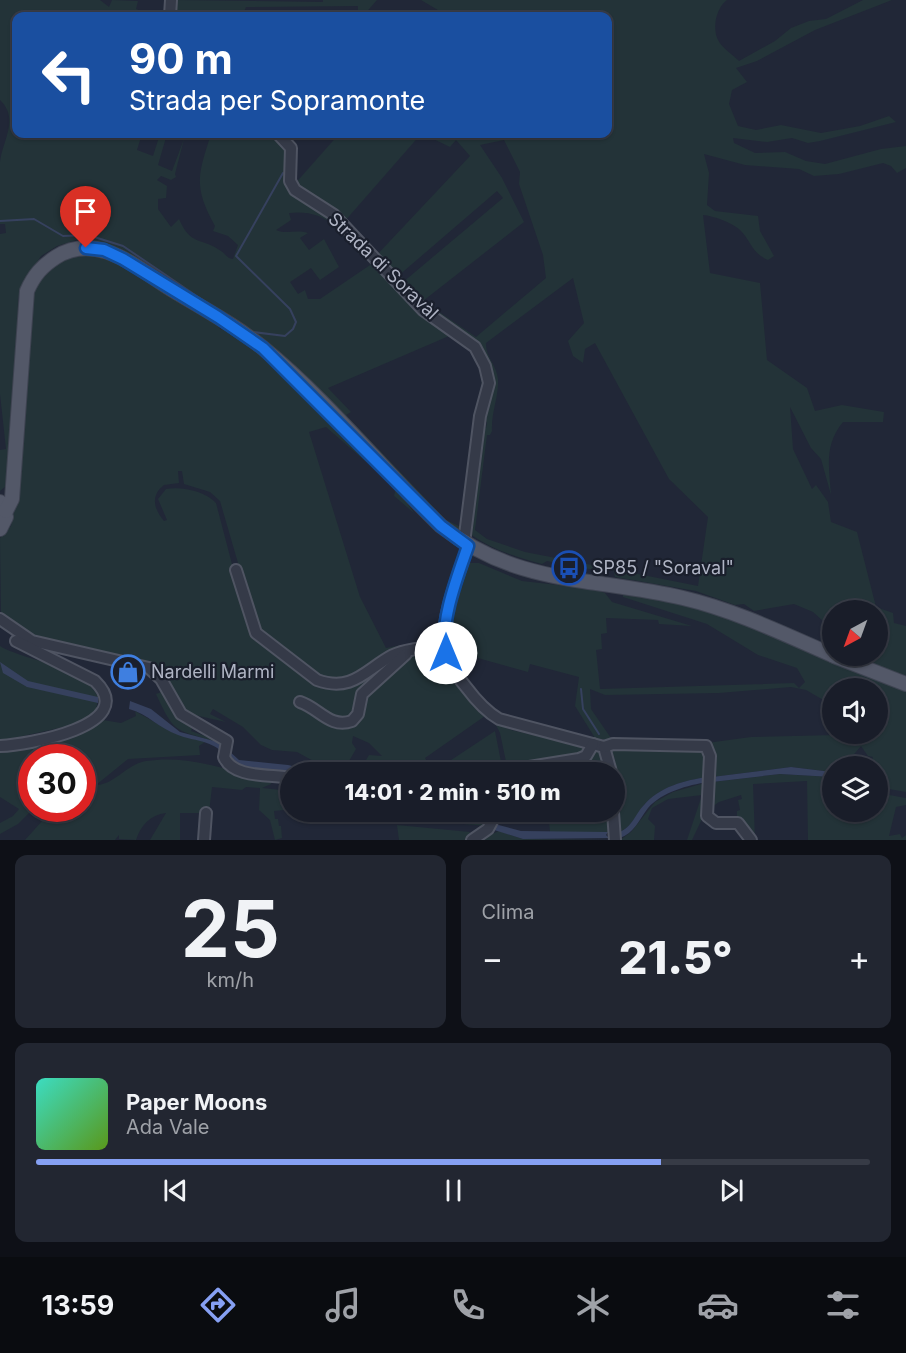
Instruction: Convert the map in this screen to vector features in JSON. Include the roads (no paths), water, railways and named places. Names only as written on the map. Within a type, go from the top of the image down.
[{"type":"main road","points":[[0,529],[5,520],[2,503],[12,499],[27,291],[39,270],[56,257],[76,248],[94,248],[123,259],[218,317],[263,348],[441,526],[466,545],[497,561],[530,572],[694,601],[743,618],[822,650]]},
{"type":"main road","points":[[861,666],[906,684]]},
{"type":"street","name":"Strada di Soravàl","points":[[282,138],[291,148],[290,182],[295,190],[334,215],[370,257],[402,285],[423,310],[475,347],[485,366],[489,382],[480,416],[466,545]]},
{"type":"street","points":[[466,545],[448,616],[444,646],[456,675],[492,715],[506,722],[598,745],[703,745],[710,752],[706,813],[709,820],[725,824],[738,823],[751,840]]},
{"type":"street","points":[[236,570],[256,633],[317,680],[329,684],[348,682],[363,676],[392,656],[444,646]]},
{"type":"street","points":[[0,619],[32,641],[149,668],[160,680],[181,714],[224,739],[227,743],[225,751],[227,763],[244,772],[280,777]]},
{"type":"street","points":[[0,626],[15,640],[95,681],[102,688],[104,701],[99,717],[85,727],[15,745],[0,746]]},
{"type":"street","points":[[300,702],[332,721],[341,724],[352,721],[358,714],[362,694],[408,652]]},
{"type":"street","points":[[560,762],[586,756],[598,745]]},
{"type":"street","points":[[598,745],[606,762]]},
{"type":"street","points":[[204,840],[206,813]]},
{"type":"street","points":[[472,840],[491,822]]},
{"type":"water","points":[[0,662],[28,681],[98,697],[98,703],[27,687],[3,673]]},
{"type":"water","points":[[130,701],[151,709],[180,732],[218,742],[224,748],[222,752],[207,743],[172,732],[129,709]]},
{"type":"water","points":[[228,750],[239,760],[280,764],[280,771],[248,770],[229,761]]},
{"type":"water","points":[[791,767],[822,771],[822,776],[780,774],[712,782],[712,777]]},
{"type":"water","points":[[708,777],[708,782],[684,787],[654,802],[633,829],[620,838],[619,832],[630,824],[644,805],[657,793],[682,782]]},
{"type":"water","points":[[495,824],[521,831],[608,832],[606,835],[609,838],[523,839],[491,829]]},
{"type":"waterway","points":[[253,332],[285,336],[293,329],[296,322],[290,309],[236,256],[283,173]]},
{"type":"waterway","points":[[0,221],[34,219],[63,236],[88,235],[123,246],[210,305]]},
{"type":"waterway","points":[[581,689],[583,709],[599,734]]},
{"type":"place","name":"SP85 / \"Soraval\"","points":[[569,568]]},
{"type":"place","name":"Nardelli Marmi","points":[[128,672]]}]
